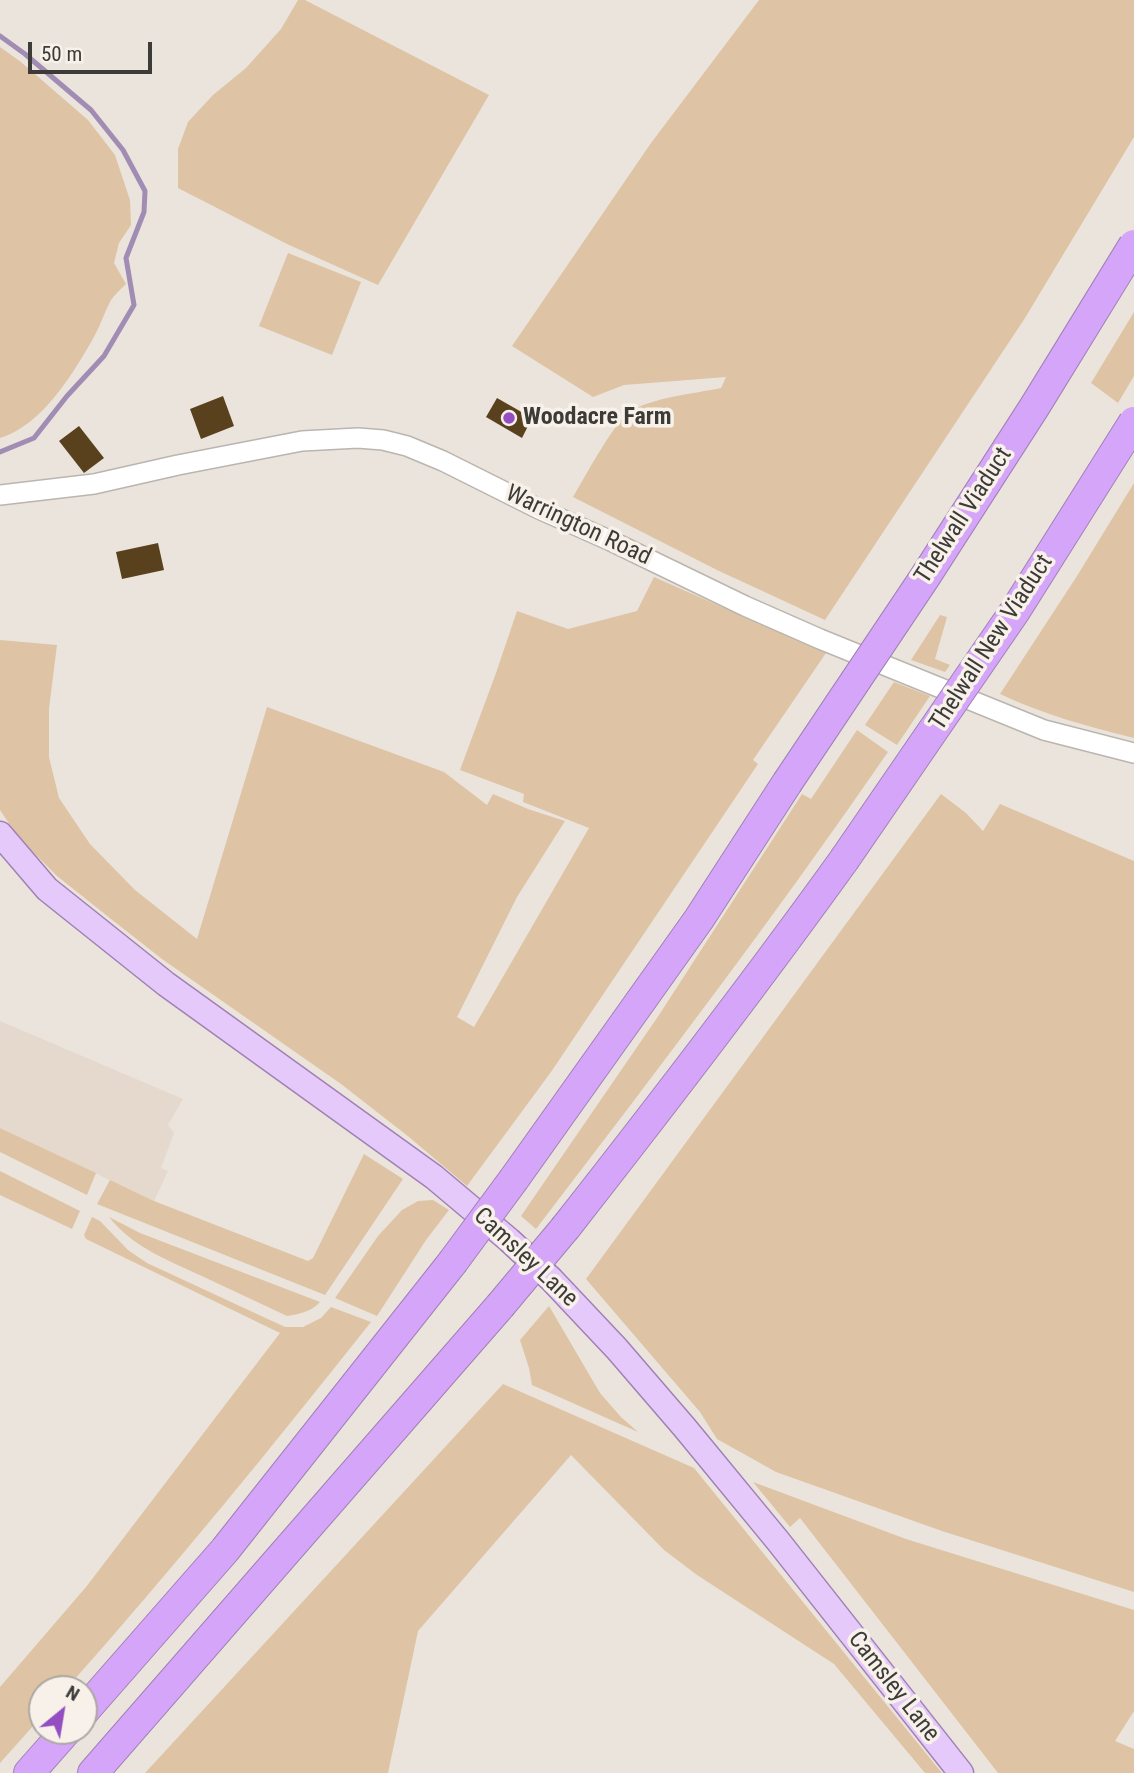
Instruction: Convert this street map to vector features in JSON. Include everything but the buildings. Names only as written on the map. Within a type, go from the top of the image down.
[{"type":"highway","name":"Thelwall Viaduct","points":[[98,1695],[225,1550],[452,1263],[514,1179],[699,919],[999,463],[1134,245]]},
{"type":"highway","name":"Thelwall New Viaduct","points":[[93,1773],[500,1306],[674,1089],[844,860],[1015,611],[1134,422]]},
{"type":"highway","points":[[29,1773],[54,1745]]},
{"type":"main road","name":"Camsley Lane","points":[[0,834],[47,889],[166,984],[434,1177],[509,1240],[570,1298],[728,1479],[961,1773]]},
{"type":"street","name":"Warrington Road","points":[[0,495],[94,484],[302,441],[358,438],[383,440],[407,446],[443,461],[539,509],[820,639],[1044,730],[1134,753]]},
{"type":"shaded area","points":[[298,0],[305,0],[489,95],[378,285],[287,244],[178,188],[178,149],[188,122],[213,95],[246,68],[281,29]]},
{"type":"shaded area","points":[[759,0],[1134,0],[1134,137],[1025,318],[825,620],[717,570],[573,497],[609,437],[631,411],[662,399],[721,388],[726,377],[624,385],[593,397],[512,346],[651,143]]},
{"type":"shaded area","points":[[0,47],[88,120],[115,155],[130,200],[131,225],[119,243],[114,263],[126,284],[111,300],[78,365],[43,410],[15,432],[0,438]]},
{"type":"shaded area","points":[[288,253],[361,282],[332,355],[259,326]]},
{"type":"shaded area","points":[[1134,312],[1134,376],[1118,403],[1091,383]]},
{"type":"shaded area","points":[[1134,483],[1134,738],[1032,708],[1000,694]]},
{"type":"shaded area","points":[[654,577],[826,653],[753,760],[758,764],[551,1072],[467,1186],[341,1084],[162,959],[57,876],[18,837],[0,810],[0,640],[57,645],[49,709],[49,757],[59,798],[90,844],[135,890],[197,939],[267,707],[444,772],[487,805],[493,794],[565,821],[517,897],[457,1017],[474,1027],[589,828],[523,802],[524,794],[460,770],[517,611],[568,629],[637,611]]},
{"type":"shaded area","points":[[940,615],[947,617],[935,659],[950,665],[945,672],[911,660]]},
{"type":"shaded area","points":[[894,682],[930,696],[897,745],[865,725]]},
{"type":"shaded area","points":[[857,730],[888,752],[759,933],[536,1229],[521,1216],[659,1015],[802,794],[811,799]]},
{"type":"shaded area","points":[[941,794],[966,813],[983,831],[1000,804],[1134,861],[1134,1592],[942,1531],[776,1472],[717,1439],[700,1412],[586,1279]]},
{"type":"shaded area","points":[[0,1021],[183,1099],[168,1125],[174,1133],[161,1168],[168,1171],[154,1201],[0,1128]]},
{"type":"shaded area","points":[[0,1128],[96,1173],[87,1195],[0,1152]]},
{"type":"shaded area","points":[[364,1154],[403,1179],[325,1295],[97,1204],[110,1180],[154,1201],[308,1261],[313,1258]]},
{"type":"shaded area","points":[[0,1171],[80,1211],[72,1229],[0,1195]]},
{"type":"shaded area","points":[[433,1200],[449,1210],[426,1240],[377,1316],[335,1298],[378,1236],[402,1210],[418,1201]]},
{"type":"shaded area","points":[[92,1217],[100,1221],[128,1250],[147,1263],[285,1327],[303,1327],[321,1318],[331,1307],[371,1322],[221,1508],[78,1675],[28,1675],[28,1732],[0,1763],[0,1687],[86,1587],[280,1333],[86,1239],[84,1235]]},
{"type":"shaded area","points":[[109,1217],[140,1233],[320,1302],[309,1310],[287,1316],[141,1246]]},
{"type":"shaded area","points":[[549,1306],[600,1393],[638,1432],[532,1385],[520,1340]]},
{"type":"shaded area","points":[[503,1384],[694,1468],[942,1773],[925,1773],[834,1664],[697,1575],[664,1550],[571,1455],[418,1631],[388,1773],[145,1773]]},
{"type":"shaded area","points":[[753,1482],[906,1539],[1134,1610],[1134,1711],[1115,1741],[1134,1749],[1134,1773],[998,1773],[800,1518],[790,1527]]},
{"type":"waterway","points":[[0,36],[91,110],[123,150],[145,191],[144,212],[126,258],[134,305],[104,356],[67,396],[34,438],[0,452]]},
{"type":"place","name":"Woodacre Farm","points":[[509,418]]}]
